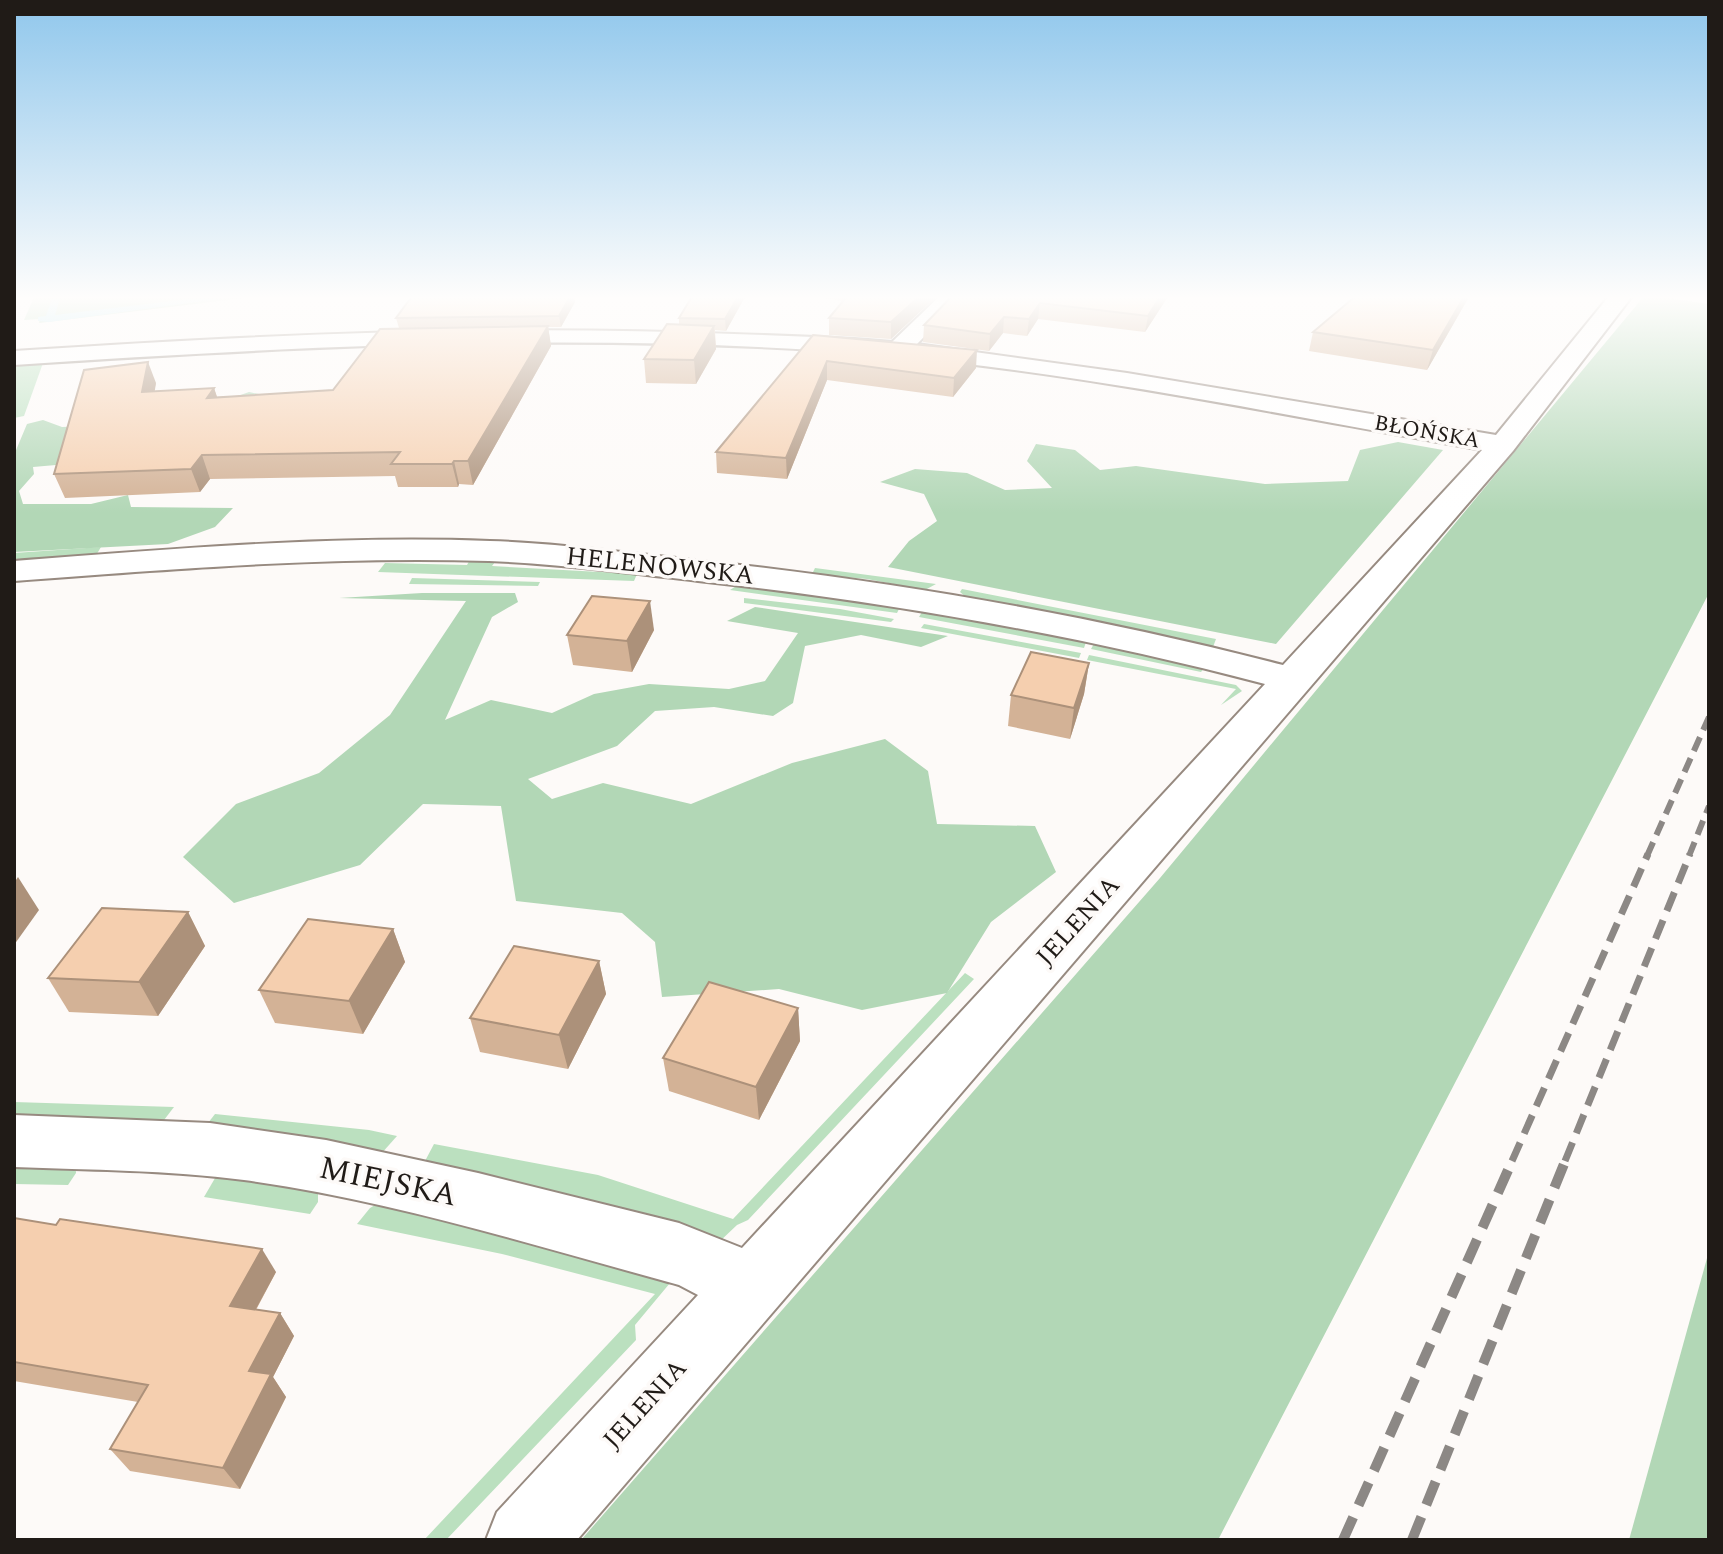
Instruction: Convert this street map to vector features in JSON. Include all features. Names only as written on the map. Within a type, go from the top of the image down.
[{"type":"street","name":"BŁOŃSKA","points":[[1037,368],[1503,445]]},
{"type":"street","name":"JELENIA","points":[[525,1540],[1296,680],[1503,445],[1564,368]]},
{"type":"street","name":"HELENOWSKA","points":[[14,571],[315,553],[468,551],[550,555],[784,579],[993,609],[1139,640],[1296,680]]},
{"type":"street","name":"MIEJSKA","points":[[14,1141],[187,1147],[274,1158],[361,1174],[679,1254],[709,1265],[747,1289]]},
{"type":"green space","points":[[14,368],[41,368],[24,416],[14,418]]},
{"type":"green space","points":[[1585,368],[1709,368],[1709,593],[1218,1540],[581,1540],[1160,878]]},
{"type":"green space","points":[[249,392],[269,396],[90,462],[33,467],[34,474],[19,491],[23,504],[91,504],[128,495],[131,507],[233,508],[215,527],[168,544],[14,552],[14,455],[27,424],[43,420],[62,427],[113,425],[215,404]]},
{"type":"green space","points":[[1398,442],[1443,450],[1276,644],[888,567],[909,541],[937,521],[924,494],[880,482],[915,469],[967,473],[1005,490],[1052,488],[1027,461],[1036,444],[1075,450],[1100,470],[1136,466],[1265,484],[1348,481],[1360,450]]},
{"type":"green space","points":[[101,547],[95,557],[14,563],[14,553]]},
{"type":"green space","points":[[472,556],[499,557],[492,566],[637,574],[634,581],[378,572],[385,563],[467,565]]},
{"type":"green space","points":[[815,568],[936,584],[925,590],[867,579],[812,574]]},
{"type":"green space","points":[[412,578],[540,582],[538,586],[409,584]]},
{"type":"green space","points":[[741,583],[893,604],[899,609],[897,613],[730,590]]},
{"type":"green space","points":[[962,589],[1216,639],[1213,647],[966,597],[960,592]]},
{"type":"green space","points":[[422,593],[515,593],[518,602],[492,617],[445,720],[491,700],[552,713],[594,694],[649,684],[729,689],[765,681],[798,633],[727,621],[755,607],[948,636],[921,647],[861,635],[805,646],[793,703],[773,716],[714,707],[655,711],[617,746],[528,779],[552,799],[603,783],[691,804],[792,763],[885,739],[928,771],[937,824],[1035,826],[1056,872],[991,922],[947,993],[862,1010],[779,989],[662,997],[655,942],[622,913],[516,901],[501,806],[423,804],[360,865],[234,903],[183,857],[236,804],[319,773],[390,715],[466,601],[339,598]]},
{"type":"green space","points":[[744,598],[840,609],[894,619],[891,622],[744,603]]},
{"type":"green space","points":[[930,609],[1087,639],[1084,648],[919,617]]},
{"type":"green space","points":[[924,624],[1081,653],[1079,658],[921,628]]},
{"type":"green space","points":[[1096,640],[1205,667],[1201,672],[1091,649]]},
{"type":"green space","points":[[1089,655],[1236,685],[1242,691],[1221,705],[1236,689],[1087,660]]},
{"type":"green space","points":[[965,973],[974,979],[748,1220],[737,1225],[718,1243],[428,1169],[425,1161],[434,1144],[598,1175],[733,1219]]},
{"type":"green space","points":[[14,1102],[174,1107],[164,1120],[151,1127],[14,1123]]},
{"type":"green space","points":[[215,1114],[369,1130],[397,1136],[381,1154],[208,1123]]},
{"type":"green space","points":[[14,1160],[75,1161],[76,1173],[68,1185],[14,1184]]},
{"type":"green space","points":[[218,1173],[318,1187],[318,1202],[310,1214],[204,1197]]},
{"type":"green space","points":[[380,1202],[658,1272],[670,1283],[635,1325],[636,1340],[446,1540],[424,1540],[655,1294],[502,1254],[357,1224],[370,1208]]},
{"type":"green space","points":[[1709,1251],[1709,1540],[1629,1540]]},
{"type":"building","points":[[147,368],[142,392],[214,388],[207,398],[333,390],[350,368],[523,368],[468,461],[391,464],[400,452],[202,455],[191,469],[54,474],[84,370]]},
{"type":"building","points":[[786,368],[824,368],[786,458],[716,452]]},
{"type":"building","points":[[876,368],[963,368],[954,378]]},
{"type":"building","points":[[592,596],[650,601],[627,641],[567,635]]},
{"type":"building","points":[[1031,652],[1089,663],[1074,708],[1011,695]]},
{"type":"building","points":[[102,908],[188,912],[139,982],[48,978]]},
{"type":"building","points":[[308,919],[393,929],[349,1001],[259,990]]},
{"type":"building","points":[[514,946],[599,961],[559,1035],[470,1018]]},
{"type":"building","points":[[709,982],[798,1008],[756,1087],[663,1058]]},
{"type":"building","points":[[14,1218],[56,1225],[60,1219],[262,1249],[230,1306],[280,1313],[249,1371],[271,1374],[223,1468],[110,1449],[148,1385],[14,1362]]},
{"type":"railway","points":[[1647,856],[1709,717]]},
{"type":"railway","points":[[1689,856],[1709,806]]},
{"type":"railway","points":[[1512,1161],[1648,854]]},
{"type":"railway","points":[[1565,1161],[1690,854]]},
{"type":"railway","points":[[1343,1540],[1513,1159]]},
{"type":"railway","points":[[1412,1540],[1566,1159]]}]
